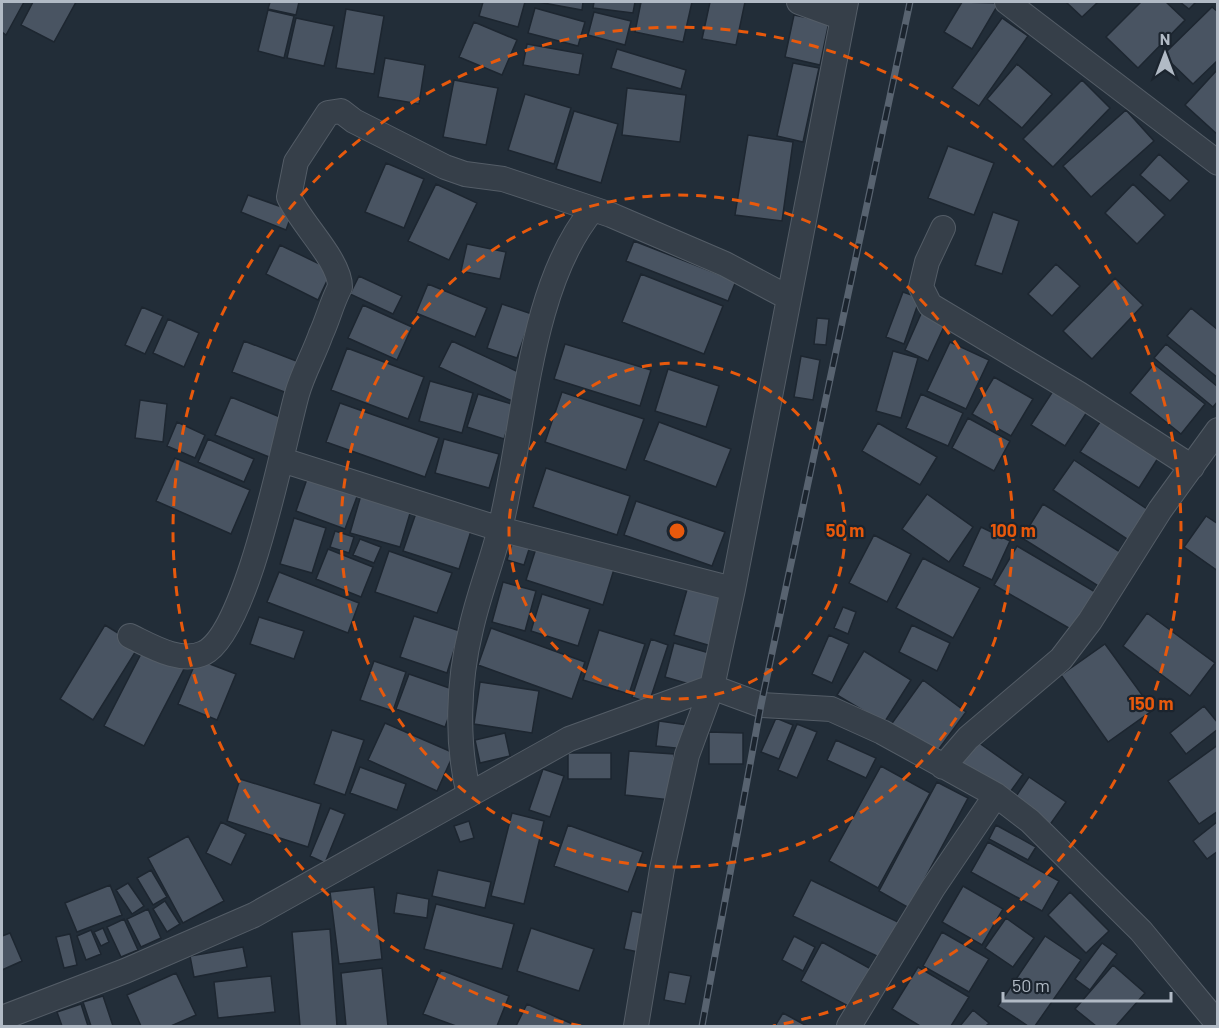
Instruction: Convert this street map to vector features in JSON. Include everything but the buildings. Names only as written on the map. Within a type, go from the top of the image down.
[{"type":"street","points":[[636,1026],[662,869],[687,755],[712,687],[733,589],[845,10],[799,2]]},
{"type":"street","points":[[1007,2],[1218,163]]},
{"type":"street","points":[[130,636],[156,649],[185,656],[203,653],[218,641],[237,603],[258,549],[298,393],[340,288],[340,279],[330,260],[289,197],[296,162],[328,113],[341,111],[354,121],[445,167],[465,174],[503,179],[593,209],[725,264],[789,297]]},
{"type":"street","points":[[470,795],[462,766],[462,682],[471,629],[500,529],[544,308],[579,227],[593,209]]},
{"type":"street","points":[[944,228],[927,262],[921,287],[930,304],[1079,394],[1192,467]]},
{"type":"street","points":[[943,767],[968,738],[1061,659],[1090,621],[1160,510],[1218,430]]},
{"type":"street","points":[[282,460],[500,529],[733,589]]},
{"type":"street","points":[[2,1018],[125,971],[254,915],[569,739],[712,687],[761,705],[831,709],[882,732],[996,795],[1030,821],[1141,931],[1218,1024]]},
{"type":"street","points":[[849,1026],[933,888],[996,795]]},
{"type":"railway","points":[[702,1026],[761,705],[910,2]]}]
